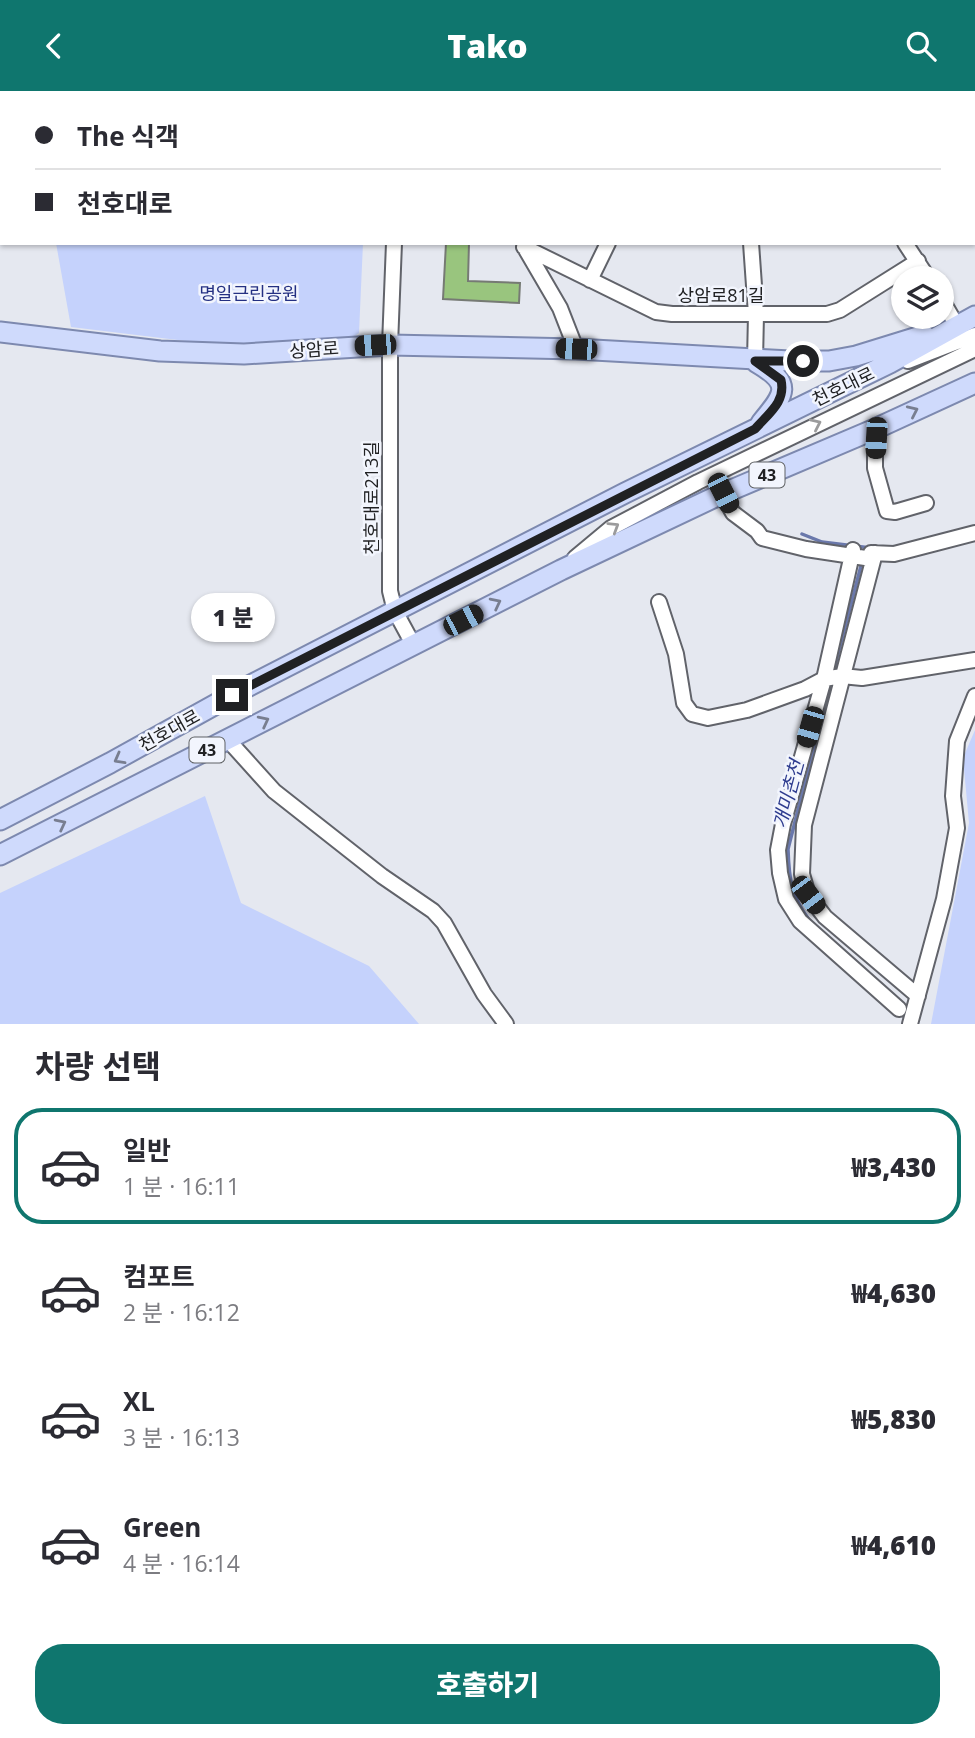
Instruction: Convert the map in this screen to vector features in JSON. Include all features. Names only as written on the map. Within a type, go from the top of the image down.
[{"type":"main road","name":"천호대로","points":[[0,820],[245,688],[834,391],[975,316]]},
{"type":"main road","name":"상암로","points":[[0,332],[160,351],[244,354],[390,345],[576,349],[755,361],[828,361],[856,356],[957,326]]},
{"type":"main road","points":[[755,361],[781,380],[783,389],[782,398],[755,429]]},
{"type":"main road","name":"천호대로","points":[[0,855],[561,570],[723,493],[875,429],[975,383]]},
{"type":"street","name":"천호대로213길","points":[[394,245],[390,345],[390,591],[395,611],[414,646]]},
{"type":"street","name":"상암로81길","points":[[524,245],[656,312],[833,312],[918,261]]},
{"type":"street","name":"상암로81길","points":[[524,245],[560,308],[576,349]]},
{"type":"street","points":[[590,280],[606,245]]},
{"type":"street","points":[[751,245],[756,314],[755,361]]},
{"type":"street","points":[[906,245],[921,266]]},
{"type":"street","points":[[954,321],[957,326]]},
{"type":"street","points":[[834,391],[975,335]]},
{"type":"street","points":[[561,570],[611,528],[789,437],[975,349]]},
{"type":"street","points":[[875,429],[874,468],[887,510],[895,512],[926,503]]},
{"type":"street","points":[[723,493],[733,513],[758,531],[821,547],[863,554],[894,554],[975,533]]},
{"type":"street","points":[[863,554],[842,676],[804,825],[802,874],[808,895],[825,917],[918,996]]},
{"type":"street","points":[[863,554],[824,679],[778,850],[786,899],[800,921],[899,1009]]},
{"type":"street","points":[[659,602],[677,654],[684,703],[692,714],[708,718],[747,711],[824,679],[842,676],[862,678],[975,660]]},
{"type":"street","points":[[910,1024],[944,899],[957,828],[953,796],[957,741],[975,696]]},
{"type":"street","points":[[228,740],[274,791],[382,876],[433,911],[444,923],[484,994],[506,1024]]},
{"type":"green space","name":"명일근린공원","points":[[56,245],[363,245],[359,333],[351,339],[227,346],[71,327]]},
{"type":"green space","points":[[975,730],[975,1024],[931,1024],[969,823],[963,758]]},
{"type":"green space","points":[[205,796],[241,903],[369,966],[419,1024],[0,1024],[0,893]]},
{"type":"building","points":[[446,245],[469,245],[468,281],[520,283],[519,303],[443,299]]},
{"type":"waterway","points":[[802,534],[822,542],[871,548]]},
{"type":"waterway","name":"개미촌천","points":[[833,673],[862,562]]},
{"type":"waterway","name":"개미촌천","points":[[810,921],[792,887],[788,849],[831,681]]},
{"type":"route","points":[[232,695],[755,429],[782,398],[783,389],[781,380],[773,372],[755,361],[803,361]]}]
